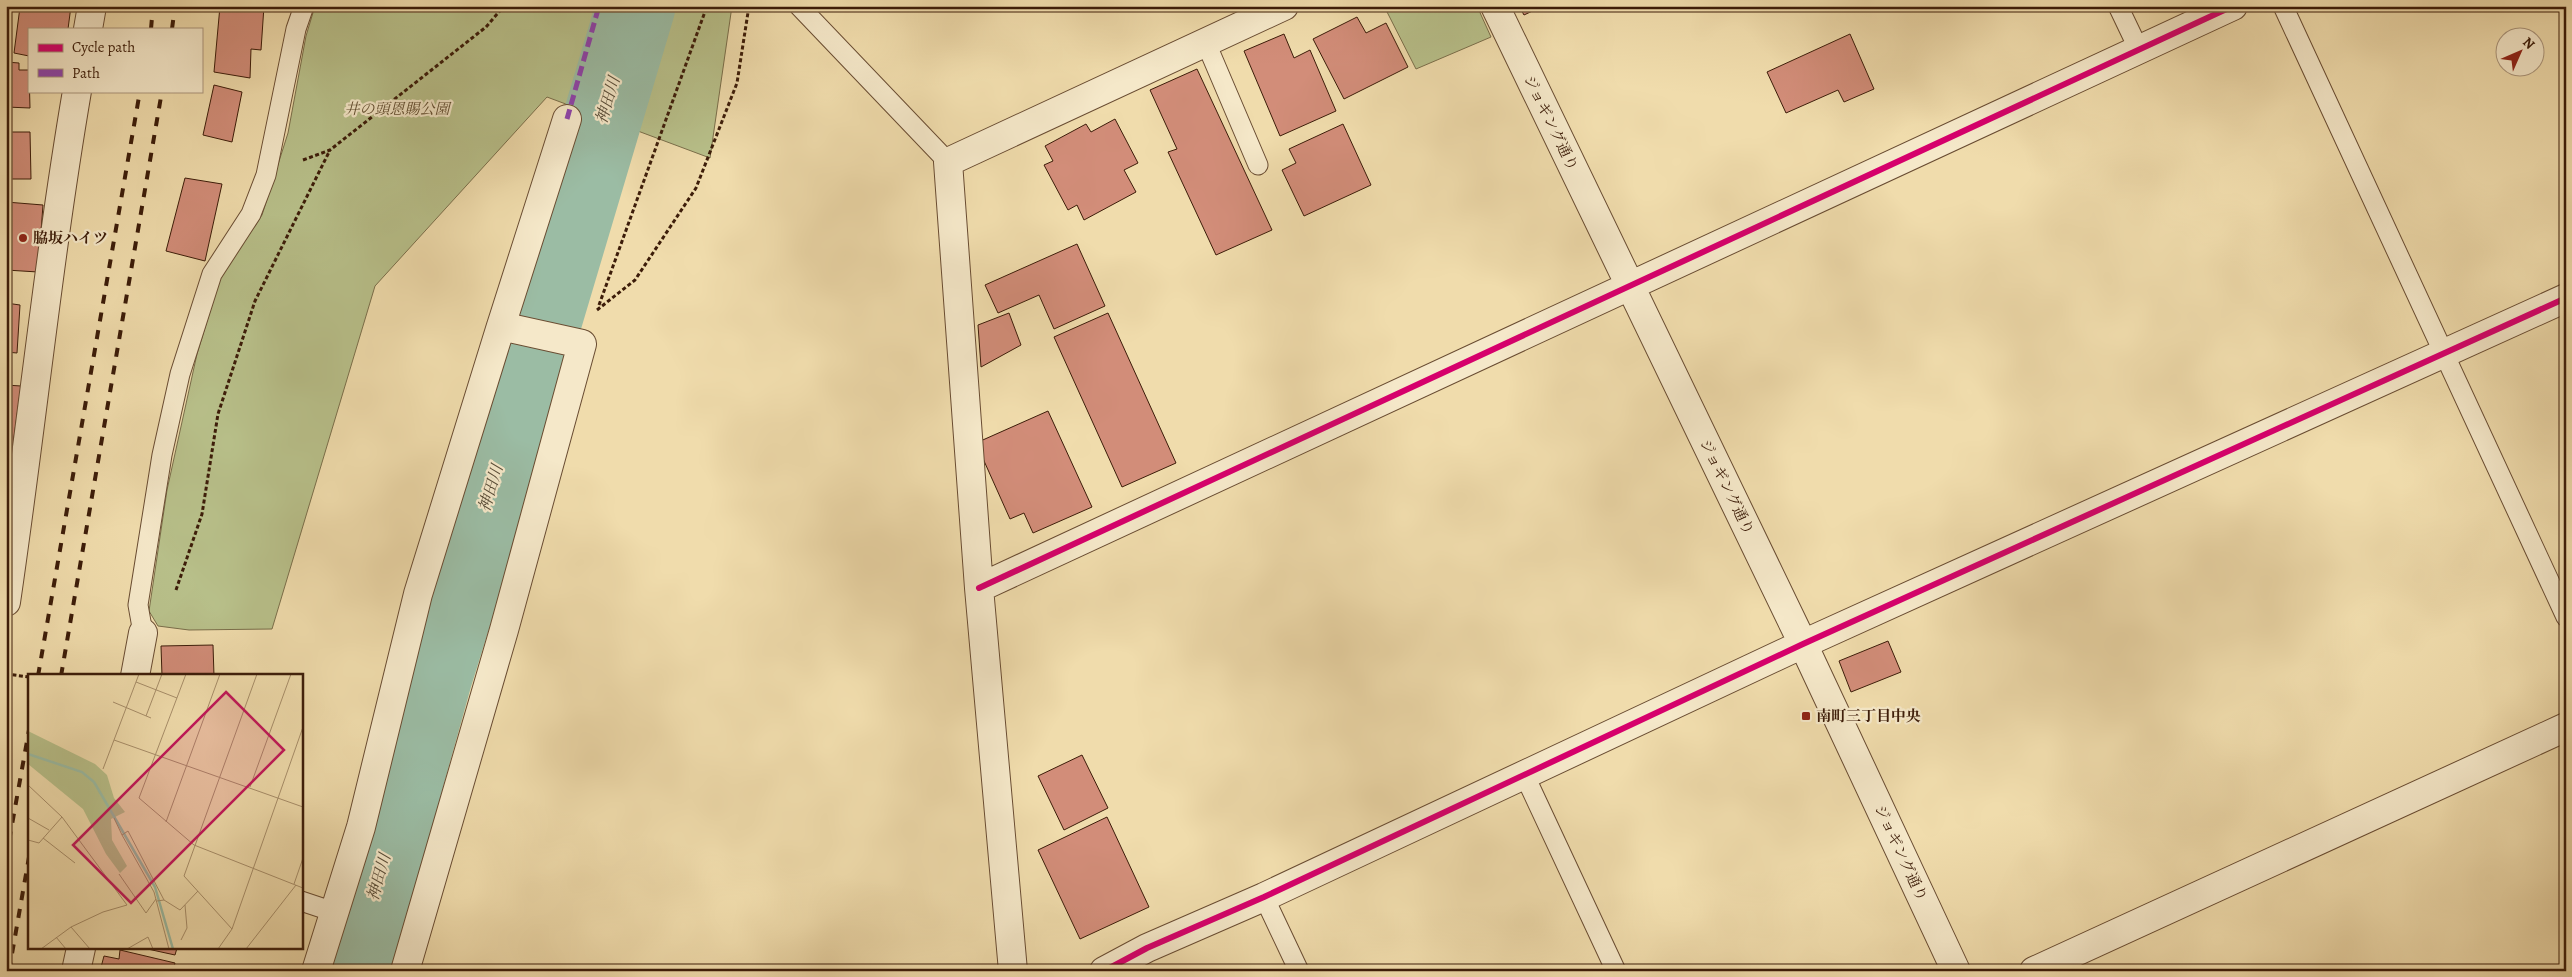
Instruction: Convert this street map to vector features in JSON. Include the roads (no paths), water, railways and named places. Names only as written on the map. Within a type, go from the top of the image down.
[{"type":"street","points":[[88,28],[92,6]]},
{"type":"street","points":[[1014,971],[979,588],[948,162],[1284,6]]},
{"type":"street","name":"ジョギング通り","points":[[1495,6],[1803,644],[1956,971]]},
{"type":"street","points":[[979,588],[2233,6]]},
{"type":"street","points":[[6,602],[31,435],[59,200],[77,92]]},
{"type":"street","points":[[316,971],[361,827],[418,594],[509,328],[567,119]]},
{"type":"street","points":[[1104,971],[1147,948],[1264,897],[1803,644],[2566,298]]},
{"type":"street","points":[[405,971],[504,630],[582,344],[509,328]]},
{"type":"street","points":[[135,674],[143,633]]},
{"type":"street","points":[[2034,971],[2566,727]]},
{"type":"street","points":[[76,971],[81,950]]},
{"type":"lane","points":[[143,633],[138,605],[162,455],[180,374],[212,274],[251,214],[266,175],[296,29],[304,6]]},
{"type":"lane","points":[[799,6],[948,162]]},
{"type":"lane","points":[[2118,6],[2139,50]]},
{"type":"lane","points":[[2283,6],[2566,618]]},
{"type":"lane","points":[[1206,43],[1258,165]]},
{"type":"lane","points":[[1524,774],[1616,971]]},
{"type":"lane","points":[[1264,897],[1299,971]]},
{"type":"lane","points":[[302,902],[334,912]]},
{"type":"waterway","name":"神田川","points":[[351,971],[433,676],[513,419],[636,6]]},
{"type":"railway","points":[[151,28],[153,6]]},
{"type":"railway","points":[[172,28],[175,6]]},
{"type":"railway","points":[[38,674],[140,92]]},
{"type":"railway","points":[[61,674],[162,92]]},
{"type":"railway","points":[[6,858],[28,736]]},
{"type":"railway","points":[[9,971],[28,863]]},
{"type":"place","name":"脇坂ハイツ","points":[[23,238]]},
{"type":"place","name":"南町三丁目中央","points":[[1806,716]]},
{"type":"park label","name":"井の頭恩賜公園","points":[[397,109]]}]
